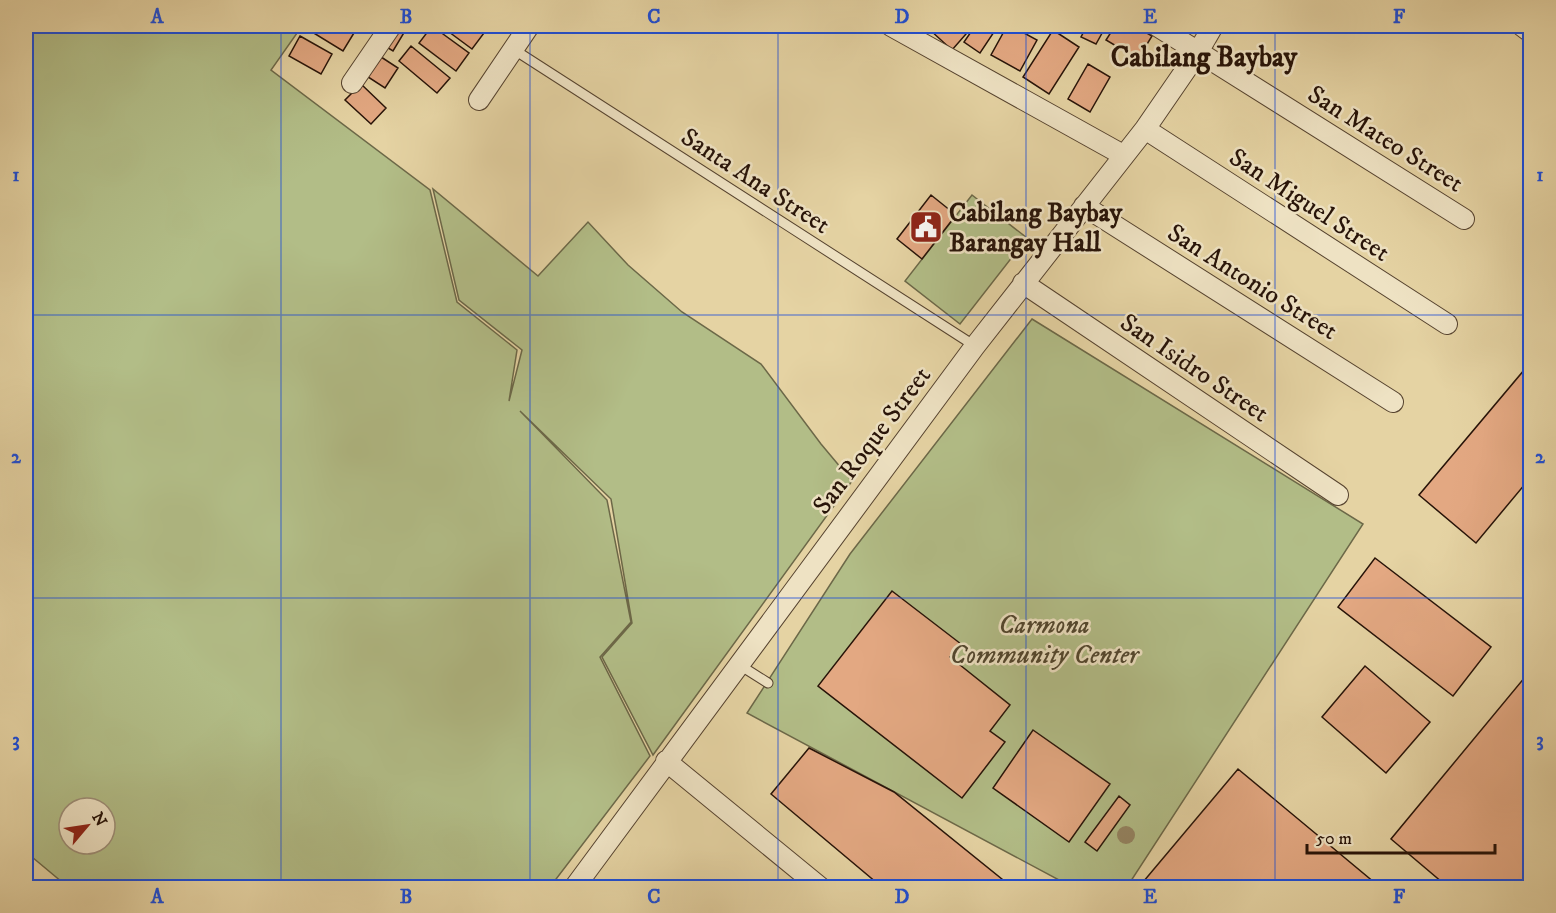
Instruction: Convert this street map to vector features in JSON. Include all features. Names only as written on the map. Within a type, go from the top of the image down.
[{"type":"street","points":[[352,83],[391,26]]},
{"type":"street","points":[[479,100],[529,26]]},
{"type":"street","points":[[891,26],[1123,154]]},
{"type":"street","name":"San Mateo Street","points":[[1157,26],[1464,219]]},
{"type":"street","name":"San Roque Street","points":[[574,888],[975,346],[1123,154],[1145,129],[1198,52],[1213,26]]},
{"type":"street","points":[[1522,26],[1530,32]]},
{"type":"street","name":"San Miguel Street","points":[[1145,129],[1446,324]]},
{"type":"street","name":"San Antonio Street","points":[[1084,206],[1393,402]]},
{"type":"street","name":"San Isidro Street","points":[[1023,283],[1338,495]]},
{"type":"street","points":[[666,761],[821,888]]},
{"type":"lane","name":"Santa Ana Street","points":[[513,49],[975,346]]},
{"type":"lane","points":[[738,664],[768,683]]},
{"type":"green space","points":[[26,26],[302,26],[271,70],[430,190],[457,302],[517,350],[509,401],[522,350],[459,300],[433,189],[538,276],[588,222],[628,265],[682,312],[761,364],[852,481],[653,755],[602,657],[632,623],[611,499],[520,411],[607,500],[631,622],[600,657],[650,756],[550,887],[68,887],[26,852]]},
{"type":"green space","points":[[972,195],[1027,238],[960,324],[905,281]]},
{"type":"green space","name":"Carmona Community Center","points":[[1032,319],[1363,524],[1127,887],[1072,887],[747,713],[850,554]]},
{"type":"building","points":[[316,26],[357,28],[343,51],[312,32]]},
{"type":"building","points":[[390,26],[408,26],[393,51],[380,43]]},
{"type":"building","points":[[432,26],[469,53],[456,71],[419,43]]},
{"type":"building","points":[[441,26],[474,26],[484,33],[472,49]]},
{"type":"building","points":[[933,26],[973,26],[952,50],[930,30]]},
{"type":"building","points":[[975,26],[985,26],[994,32],[980,53],[964,42]]},
{"type":"building","points":[[1007,26],[1037,40],[1020,71],[991,55]]},
{"type":"building","points":[[1087,26],[1106,26],[1096,44],[1081,37]]},
{"type":"building","points":[[1115,26],[1135,26],[1152,36],[1138,59],[1106,40]]},
{"type":"building","points":[[1053,30],[1079,47],[1049,94],[1023,77]]},
{"type":"building","points":[[300,36],[332,54],[321,74],[289,56]]},
{"type":"building","points":[[411,46],[450,78],[437,93],[399,61]]},
{"type":"building","points":[[378,55],[398,68],[385,88],[365,75]]},
{"type":"building","points":[[1088,64],[1110,77],[1090,112],[1068,99]]},
{"type":"building","points":[[361,84],[386,108],[371,124],[345,100]]},
{"type":"building","name":"Cabilang Baybay Barangay Hall","points":[[931,195],[956,215],[922,259],[897,239]]},
{"type":"building","points":[[1530,363],[1530,478],[1476,543],[1419,495]]},
{"type":"building","points":[[1375,558],[1491,647],[1453,696],[1338,607]]},
{"type":"building","points":[[892,591],[961,644],[950,657],[1010,705],[990,731],[1005,742],[962,798],[818,686]]},
{"type":"building","points":[[1365,666],[1430,722],[1386,773],[1322,717]]},
{"type":"building","points":[[1530,671],[1530,888],[1449,888],[1391,839]]},
{"type":"building","points":[[1033,730],[1110,784],[1069,842],[993,788]]},
{"type":"building","points":[[809,748],[894,792],[1013,888],[883,888],[771,794]]},
{"type":"building","points":[[1238,769],[1381,888],[1138,888]]},
{"type":"building","points":[[1119,796],[1130,805],[1097,851],[1085,842]]},
{"type":"place","name":"Cabilang Baybay Barangay Hall","points":[[926,227]]},
{"type":"district","name":"Cabilang Baybay","points":[[1204,56]]}]
